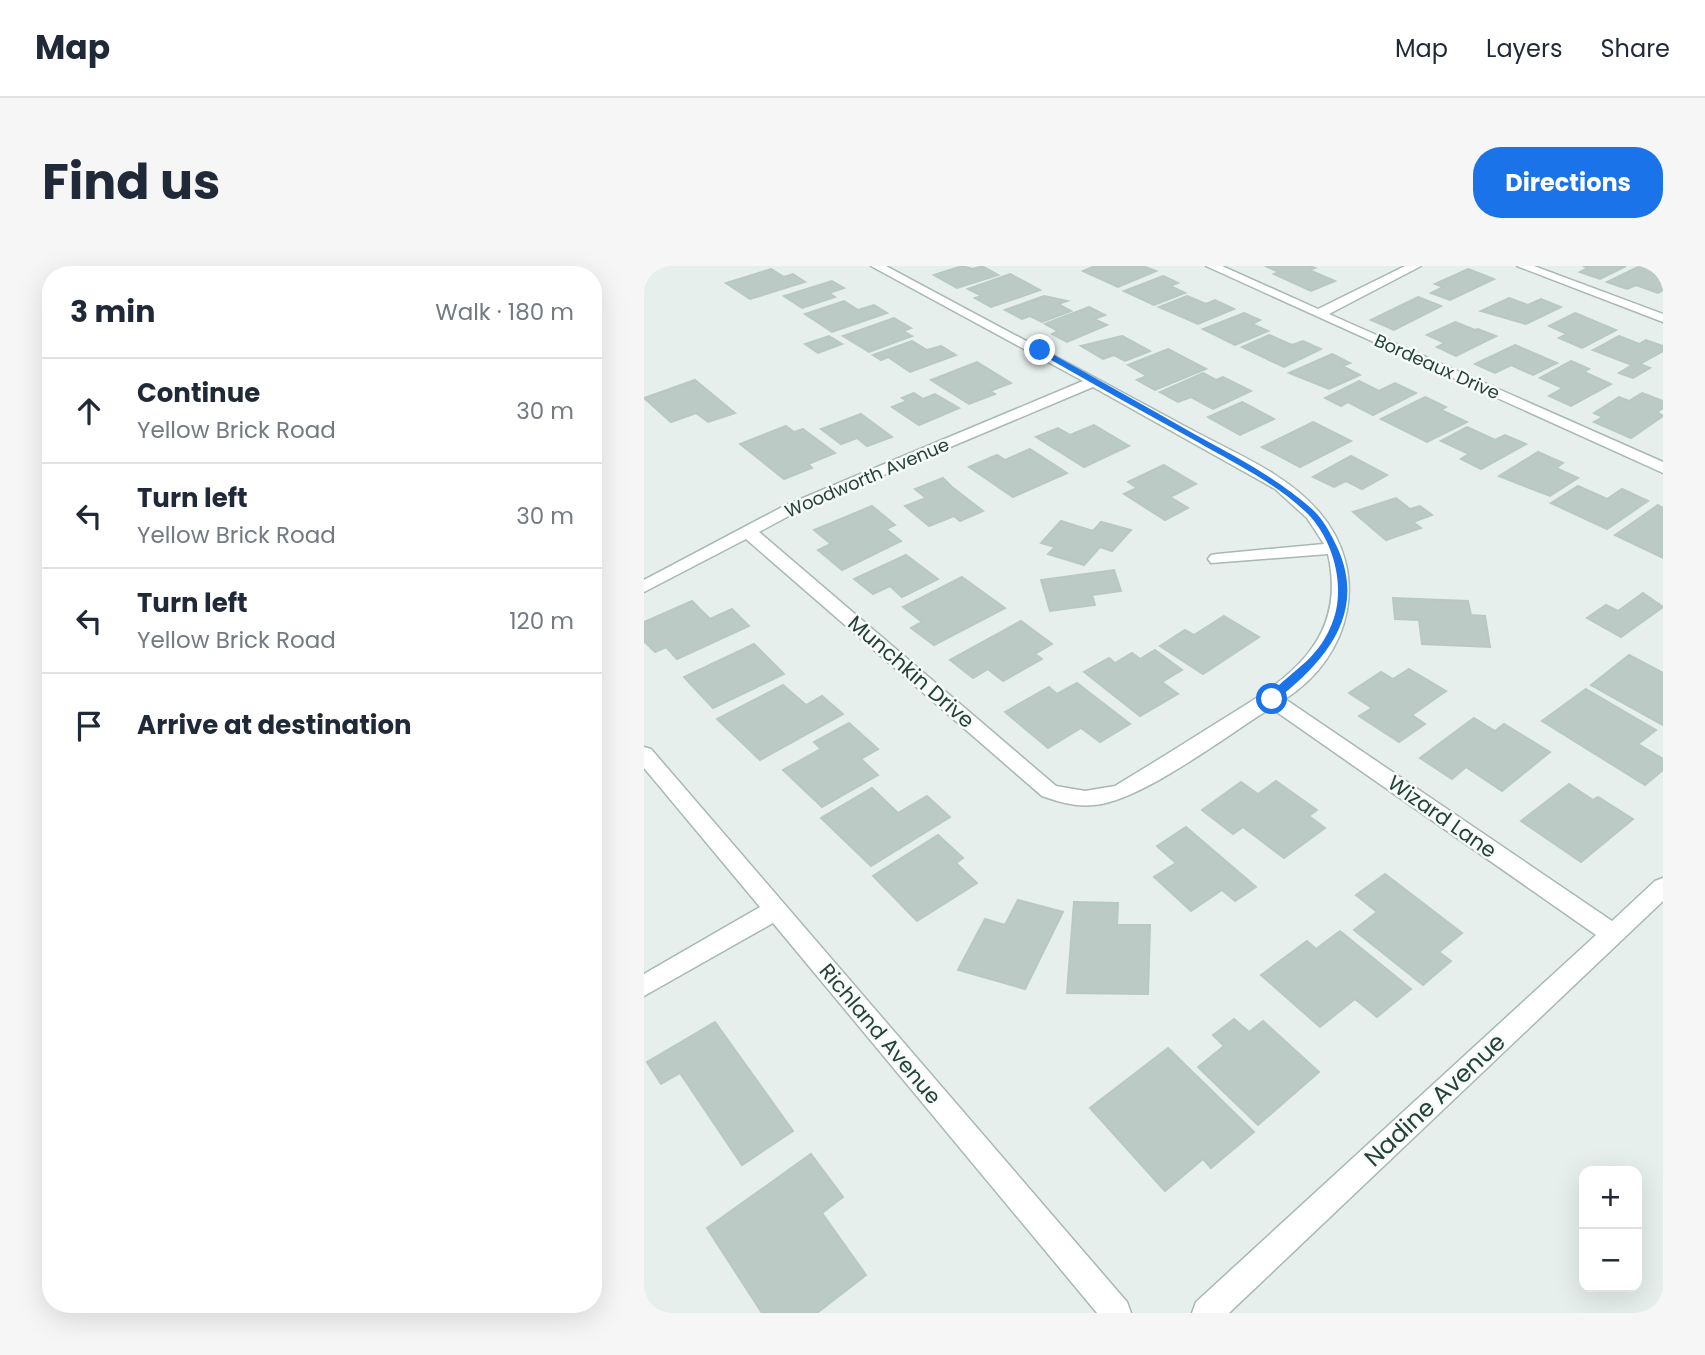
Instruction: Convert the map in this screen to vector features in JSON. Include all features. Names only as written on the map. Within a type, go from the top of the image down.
[{"type":"street","points":[[877,266],[987,327],[1040,350],[1096,381],[1290,494],[1311,513],[1335,548],[1342,567],[1343,595],[1339,618],[1325,646],[1306,671],[1272,699]]},
{"type":"street","name":"Bordeaux Drive","points":[[1212,266],[1663,468]]},
{"type":"street","points":[[1318,313],[1415,266]]},
{"type":"street","points":[[1523,266],[1663,318]]},
{"type":"street","name":"Woodworth Avenue","points":[[644,587],[803,503],[1096,381]]},
{"type":"street","name":"Munchkin Drive","points":[[747,531],[1049,791],[1083,800],[1100,799],[1122,792],[1272,699]]},
{"type":"street","points":[[1217,559],[1335,548]]},
{"type":"street","name":"Wizard Lane","points":[[1272,699],[1613,934]]},
{"type":"street","name":"Richland Avenue","points":[[644,754],[1116,1313]]},
{"type":"street","name":"Nadine Avenue","points":[[1207,1313],[1663,887]]},
{"type":"street","points":[[644,986],[775,910]]},
{"type":"building","points":[[962,266],[973,269],[982,266],[998,275],[957,288],[934,275]]},
{"type":"building","points":[[1095,266],[1143,266],[1156,271],[1118,287],[1083,271]]},
{"type":"building","points":[[1265,266],[1310,266],[1315,268],[1309,270],[1335,281],[1311,291],[1274,274],[1279,272]]},
{"type":"building","points":[[1583,266],[1626,266],[1600,279],[1580,272],[1588,268]]},
{"type":"building","points":[[1640,266],[1663,268],[1663,290],[1658,293],[1636,285],[1627,289],[1607,282]]},
{"type":"building","points":[[771,269],[784,277],[793,274],[805,282],[750,299],[726,283]]},
{"type":"building","points":[[1468,269],[1494,279],[1450,300],[1431,293],[1443,287],[1435,284]]},
{"type":"building","points":[[1010,274],[1040,290],[991,307],[975,298],[982,296],[968,289]]},
{"type":"building","points":[[1163,276],[1178,283],[1170,286],[1185,293],[1154,305],[1124,291]]},
{"type":"building","points":[[832,281],[844,288],[829,293],[835,297],[802,308],[784,296]]},
{"type":"building","points":[[1044,296],[1067,301],[1058,304],[1071,311],[1042,322],[1030,316],[1022,319],[1005,310]]},
{"type":"building","points":[[1187,296],[1206,304],[1215,300],[1234,309],[1198,324],[1159,307]]},
{"type":"building","points":[[1418,297],[1441,306],[1394,330],[1371,320]]},
{"type":"building","points":[[1509,298],[1528,305],[1541,299],[1561,307],[1526,324],[1481,311]]},
{"type":"building","points":[[844,301],[858,310],[874,305],[887,313],[832,332],[805,314]]},
{"type":"building","points":[[1089,307],[1105,315],[1094,319],[1107,325],[1067,342],[1052,334],[1058,331],[1045,324]]},
{"type":"building","points":[[1244,313],[1260,320],[1252,324],[1268,331],[1235,345],[1203,329]]},
{"type":"building","points":[[1575,313],[1616,330],[1582,348],[1559,338],[1567,334],[1549,326]]},
{"type":"building","points":[[894,318],[911,328],[903,331],[912,336],[869,352],[843,336]]},
{"type":"building","points":[[1455,322],[1496,336],[1456,356],[1437,347],[1445,343],[1427,335]]},
{"type":"building","points":[[1269,335],[1292,345],[1303,341],[1321,349],[1284,367],[1242,347]]},
{"type":"building","points":[[829,336],[842,344],[818,353],[805,344]]},
{"type":"building","points":[[1122,336],[1150,351],[1125,361],[1114,355],[1103,359],[1081,346]]},
{"type":"building","points":[[1619,336],[1639,344],[1646,340],[1663,346],[1663,351],[1640,364],[1650,368],[1633,378],[1619,373],[1632,365],[1593,350]]},
{"type":"building","points":[[912,341],[927,350],[941,346],[956,355],[910,372],[888,357],[881,360],[873,355]]},
{"type":"building","points":[[1515,345],[1557,363],[1533,375],[1511,365],[1495,373],[1475,364]]},
{"type":"building","points":[[1168,349],[1206,369],[1155,390],[1137,380],[1147,376],[1128,365]]},
{"type":"building","points":[[1332,354],[1350,363],[1342,366],[1360,375],[1329,389],[1289,373]]},
{"type":"building","points":[[1571,361],[1589,369],[1584,372],[1611,384],[1571,406],[1549,396],[1563,388],[1540,378]]},
{"type":"building","points":[[977,362],[1011,383],[990,391],[995,394],[969,404],[931,380]]},
{"type":"building","points":[[1203,373],[1216,380],[1223,377],[1251,391],[1213,409],[1191,397],[1178,402],[1160,392]]},
{"type":"building","points":[[695,380],[735,413],[708,422],[696,413],[671,422],[644,398]]},
{"type":"building","points":[[1359,381],[1379,391],[1395,383],[1416,393],[1373,415],[1348,402],[1341,406],[1325,398]]},
{"type":"building","points":[[914,393],[923,399],[935,394],[959,408],[919,425],[892,407],[907,401],[902,398]]},
{"type":"building","points":[[1642,393],[1663,401],[1663,408],[1657,412],[1663,416],[1631,438],[1594,422],[1603,417],[1594,413],[1619,397],[1629,401]]},
{"type":"building","points":[[1425,397],[1446,407],[1441,410],[1467,422],[1427,442],[1381,419]]},
{"type":"building","points":[[1242,402],[1274,419],[1240,435],[1208,417]]},
{"type":"building","points":[[861,414],[892,437],[867,446],[857,438],[841,444],[821,429]]},
{"type":"building","points":[[1313,422],[1351,441],[1300,467],[1262,447]]},
{"type":"building","points":[[1094,425],[1129,446],[1084,467],[1036,437],[1058,428],[1070,435]]},
{"type":"building","points":[[786,426],[794,432],[803,429],[835,453],[808,464],[812,468],[784,479],[740,444]]},
{"type":"building","points":[[1467,427],[1495,440],[1505,435],[1526,444],[1481,469],[1461,459],[1469,454],[1441,441]]},
{"type":"building","points":[[1030,449],[1067,473],[1013,497],[969,467],[997,455],[1005,460]]},
{"type":"building","points":[[1538,452],[1563,463],[1556,468],[1578,478],[1550,496],[1499,476]]},
{"type":"building","points":[[1351,456],[1387,475],[1362,489],[1346,481],[1334,487],[1313,477]]},
{"type":"building","points":[[1164,465],[1196,484],[1170,497],[1188,508],[1165,520],[1124,494],[1137,488],[1128,482]]},
{"type":"building","points":[[943,478],[983,511],[960,521],[954,516],[929,526],[905,506],[926,498],[915,489]]},
{"type":"building","points":[[1578,486],[1607,499],[1622,489],[1648,501],[1607,529],[1551,503]]},
{"type":"building","points":[[1396,498],[1410,509],[1420,506],[1432,515],[1413,522],[1421,528],[1386,540],[1353,512]]},
{"type":"building","points":[[1658,505],[1663,508],[1663,558],[1615,535]]},
{"type":"building","points":[[872,506],[895,525],[886,529],[901,541],[842,570],[818,550],[831,544],[814,530]]},
{"type":"building","points":[[1061,521],[1093,531],[1101,522],[1131,530],[1112,551],[1100,547],[1084,565],[1048,554],[1055,547],[1041,543]]},
{"type":"building","points":[[906,555],[938,579],[902,597],[890,586],[873,594],[854,579]]},
{"type":"building","points":[[1114,570],[1121,591],[1092,595],[1095,605],[1050,611],[1041,580]]},
{"type":"building","points":[[962,577],[1005,608],[934,645],[911,628],[922,622],[903,607]]},
{"type":"building","points":[[1643,593],[1663,607],[1621,637],[1587,618],[1606,605],[1618,611]]},
{"type":"building","points":[[1393,598],[1468,601],[1471,615],[1485,616],[1490,647],[1422,644],[1419,620],[1395,619]]},
{"type":"building","points":[[692,601],[710,619],[732,609],[749,626],[677,659],[666,647],[655,652],[644,641],[644,622]]},
{"type":"building","points":[[1224,616],[1259,637],[1203,674],[1160,646],[1185,630],[1194,635]]},
{"type":"building","points":[[1021,621],[1052,644],[1035,654],[1042,659],[1003,681],[988,669],[973,678],[950,660]]},
{"type":"building","points":[[754,644],[784,674],[713,708],[684,677]]},
{"type":"building","points":[[1155,650],[1182,670],[1162,682],[1178,694],[1140,716],[1084,672],[1109,658],[1115,663],[1132,653],[1140,659]]},
{"type":"building","points":[[1629,655],[1663,673],[1663,725],[1591,685]]},
{"type":"building","points":[[1409,669],[1446,691],[1412,715],[1425,724],[1399,742],[1359,716],[1372,708],[1349,693],[1381,672],[1393,679]]},
{"type":"building","points":[[1077,683],[1130,724],[1100,742],[1081,728],[1048,748],[1005,712],[1049,687],[1057,694]]},
{"type":"building","points":[[783,685],[806,705],[822,696],[843,714],[760,760],[717,719]]},
{"type":"building","points":[[1586,689],[1656,730],[1638,744],[1663,759],[1663,770],[1645,785],[1542,721]]},
{"type":"building","points":[[1474,718],[1495,731],[1504,724],[1550,752],[1502,791],[1466,767],[1452,779],[1420,758]]},
{"type":"building","points":[[849,723],[878,749],[861,759],[878,775],[822,807],[783,770],[821,749],[814,742]]},
{"type":"building","points":[[1276,781],[1317,810],[1309,816],[1325,828],[1284,858],[1243,827],[1233,834],[1202,810],[1241,782],[1258,794]]},
{"type":"building","points":[[1569,784],[1593,800],[1598,797],[1633,819],[1581,862],[1521,821]]},
{"type":"building","points":[[872,788],[898,813],[927,796],[950,817],[871,866],[821,818]]},
{"type":"building","points":[[1186,827],[1256,887],[1235,901],[1222,890],[1191,911],[1154,877],[1176,863],[1157,846]]},
{"type":"building","points":[[938,835],[963,858],[956,863],[977,883],[917,921],[873,876]]},
{"type":"building","points":[[1385,874],[1462,933],[1439,952],[1451,961],[1423,985],[1354,930],[1377,912],[1356,895]]},
{"type":"building","points":[[1018,900],[1063,912],[1025,989],[958,970],[985,919],[1005,925]]},
{"type":"building","points":[[1074,902],[1118,903],[1117,925],[1150,925],[1148,994],[1067,993]]},
{"type":"building","points":[[1340,931],[1411,989],[1377,1017],[1355,999],[1320,1027],[1261,975],[1307,941],[1316,949]]},
{"type":"building","points":[[1234,1019],[1249,1032],[1263,1021],[1319,1072],[1258,1125],[1198,1067],[1224,1046],[1213,1035]]},
{"type":"building","points":[[715,1022],[793,1131],[742,1165],[680,1073],[661,1084],[647,1062]]},
{"type":"building","points":[[1168,1048],[1254,1132],[1211,1168],[1203,1159],[1165,1191],[1090,1108]]},
{"type":"building","points":[[811,1154],[843,1197],[822,1213],[866,1275],[817,1313],[762,1313],[707,1228]]},
{"type":"route","points":[[1040,350],[1270,480],[1311,513],[1326,531],[1342,567],[1343,595],[1339,618],[1325,646],[1306,671],[1272,699]]}]
